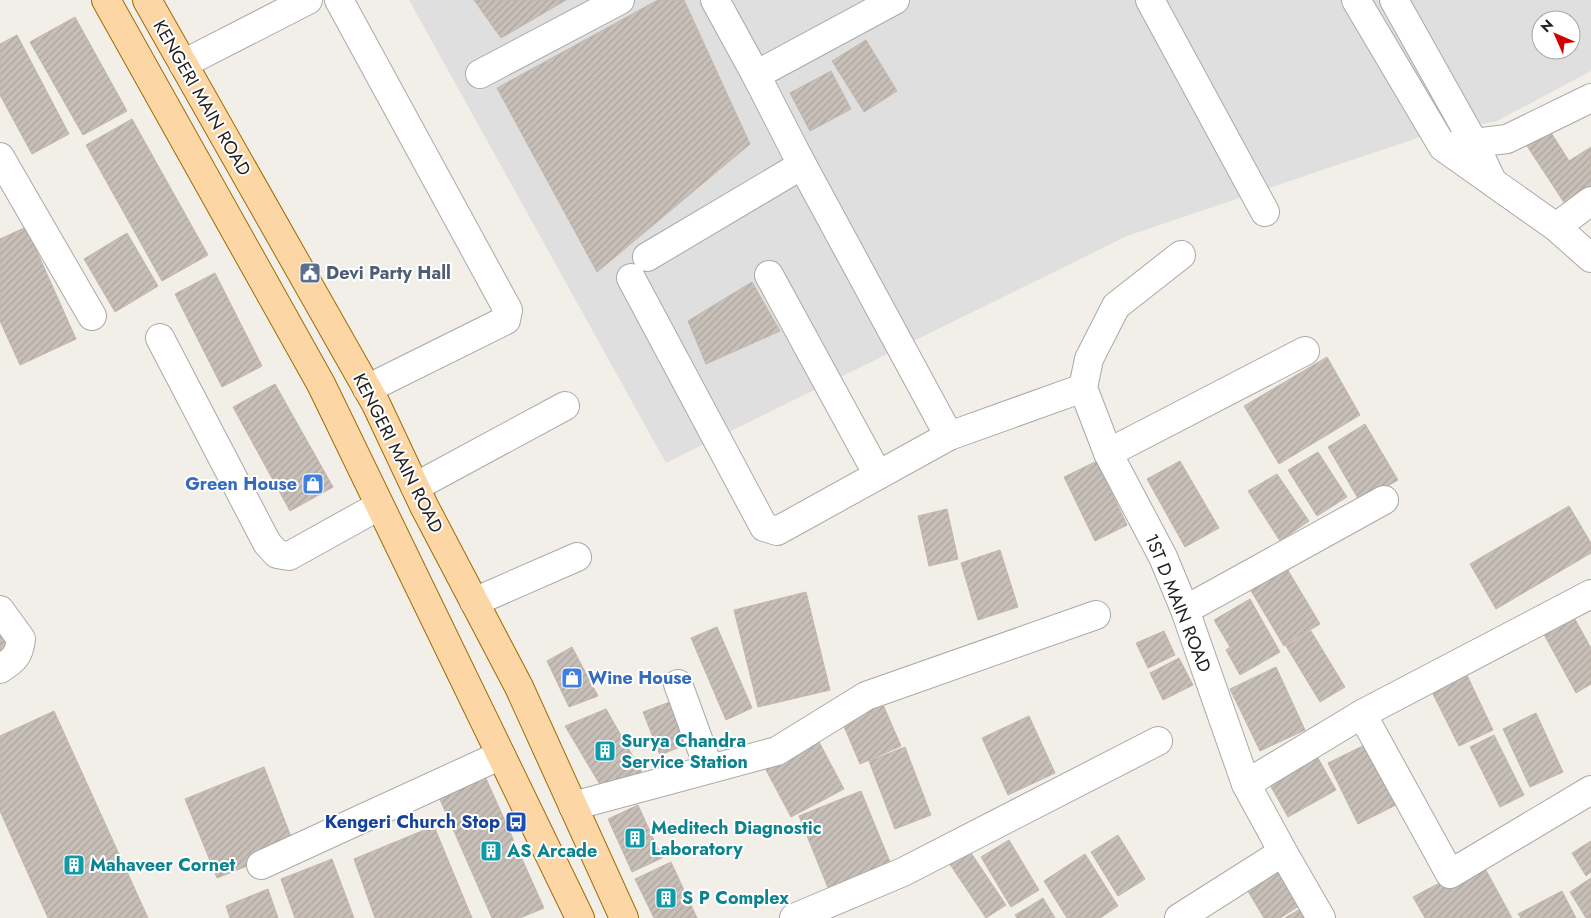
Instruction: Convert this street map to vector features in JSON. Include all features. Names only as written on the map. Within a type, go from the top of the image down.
[{"type":"main road","name":"KENGERI MAIN ROAD","points":[[106,0],[320,384],[580,918]]},
{"type":"main road","name":"KENGERI MAIN ROAD","points":[[147,0],[376,404],[415,487],[519,687],[624,918]]},
{"type":"street","points":[[183,64],[308,0]]},
{"type":"street","points":[[339,0],[508,310],[506,320],[367,389]]},
{"type":"street","points":[[480,74],[620,0]]},
{"type":"street","points":[[715,0],[950,436]]},
{"type":"street","points":[[756,75],[894,0]]},
{"type":"street","points":[[1150,0],[1265,212]]},
{"type":"street","points":[[1356,0],[1443,147],[1556,227],[1591,258]]},
{"type":"street","points":[[1394,0],[1474,143],[1493,182]]},
{"type":"street","points":[[1443,147],[1507,140],[1591,98]]},
{"type":"street","points":[[0,157],[92,316]]},
{"type":"street","points":[[798,157],[799,164],[794,171],[639,268],[764,527],[778,530],[950,436],[1084,388]]},
{"type":"street","points":[[1556,227],[1591,201]]},
{"type":"street","name":"1ST D MAIN ROAD","points":[[1180,255],[1116,306],[1089,358],[1084,388],[1108,453],[1163,557],[1185,610],[1246,784],[1282,852],[1321,918]]},
{"type":"street","points":[[769,275],[878,476]]},
{"type":"street","points":[[160,338],[267,543],[277,554],[289,556],[380,506]]},
{"type":"street","points":[[1108,453],[1304,351]]},
{"type":"street","points":[[415,487],[565,406]]},
{"type":"street","points":[[1185,610],[1384,500]]},
{"type":"street","points":[[474,602],[577,557]]},
{"type":"street","points":[[1246,784],[1362,714],[1591,594]]},
{"type":"street","points":[[0,610],[21,639],[20,649],[14,660],[0,669]]},
{"type":"street","points":[[573,806],[777,751],[866,696],[1096,615]]},
{"type":"street","points":[[678,684],[709,769]]},
{"type":"street","points":[[1362,714],[1450,874],[1591,790]]},
{"type":"street","points":[[794,918],[903,872],[1158,741]]},
{"type":"street","points":[[261,864],[501,756]]},
{"type":"street","points":[[1179,918],[1282,852]]},
{"type":"shaded area","points":[[409,0],[1591,0],[1591,71],[1497,121],[1429,134],[1127,236],[666,463]]},
{"type":"building","points":[[474,0],[566,0],[501,38]]},
{"type":"building","points":[[658,0],[684,0],[750,144],[597,272],[497,88]]},
{"type":"building","points":[[75,17],[127,111],[83,135],[30,42]]},
{"type":"building","points":[[17,35],[69,134],[32,154],[0,95],[0,44]]},
{"type":"building","points":[[866,40],[897,91],[864,112],[832,61]]},
{"type":"building","points":[[831,71],[851,109],[810,131],[790,93]]},
{"type":"building","points":[[132,119],[208,255],[162,281],[86,145]]},
{"type":"building","points":[[1550,131],[1569,161],[1591,147],[1591,187],[1565,204],[1527,146]]},
{"type":"building","points":[[26,227],[76,339],[20,365],[0,321],[0,239]]},
{"type":"building","points":[[127,233],[158,286],[115,312],[84,259]]},
{"type":"building","points":[[215,273],[262,366],[222,387],[175,294]]},
{"type":"building","points":[[752,282],[780,331],[706,364],[688,321]]},
{"type":"building","points":[[1327,357],[1360,415],[1279,464],[1244,406]]},
{"type":"building","points":[[275,384],[333,487],[290,511],[233,407]]},
{"type":"building","points":[[1365,424],[1398,480],[1360,502],[1328,447]]},
{"type":"building","points":[[1318,452],[1347,497],[1317,516],[1288,470]]},
{"type":"building","points":[[1097,461],[1127,525],[1095,541],[1064,477]]},
{"type":"building","points":[[1180,461],[1219,528],[1185,547],[1147,479]]},
{"type":"building","points":[[1277,474],[1309,521],[1280,541],[1248,491]]},
{"type":"building","points":[[1569,506],[1591,543],[1591,553],[1496,609],[1470,564]]},
{"type":"building","points":[[947,509],[958,559],[929,566],[918,516]]},
{"type":"building","points":[[1000,550],[1018,607],[978,620],[961,563]]},
{"type":"building","points":[[1286,567],[1320,624],[1284,646],[1250,589]]},
{"type":"building","points":[[806,592],[830,690],[758,707],[734,610]]},
{"type":"building","points":[[1250,599],[1280,652],[1240,675],[1226,650],[1230,647],[1214,620]]},
{"type":"building","points":[[1571,612],[1591,648],[1591,684],[1576,693],[1541,629]]},
{"type":"building","points":[[0,625],[15,647],[0,658]]},
{"type":"building","points":[[717,627],[752,708],[726,720],[691,638]]},
{"type":"building","points":[[1164,631],[1175,655],[1148,668],[1136,643]]},
{"type":"building","points":[[1311,631],[1345,687],[1320,702],[1286,646]]},
{"type":"building","name":"Wine House","points":[[572,647],[598,696],[569,707],[547,661]]},
{"type":"building","points":[[1179,658],[1193,685],[1163,700],[1150,673]]},
{"type":"building","points":[[1276,667],[1305,730],[1260,751],[1230,689]]},
{"type":"building","points":[[1465,671],[1493,730],[1459,746],[1430,688]]},
{"type":"building","points":[[678,699],[695,741],[660,755],[643,712]]},
{"type":"building","points":[[881,700],[901,746],[860,764],[840,717]]},
{"type":"building","name":"Surya Chandra Service Station","points":[[606,709],[644,776],[602,788],[565,726]]},
{"type":"building","name":"Mahaveer Cornet","points":[[54,711],[148,918],[48,918],[0,811],[0,736]]},
{"type":"building","points":[[1536,713],[1563,772],[1530,787],[1503,729]]},
{"type":"building","points":[[1029,716],[1055,773],[1008,795],[982,738]]},
{"type":"building","points":[[1494,735],[1524,795],[1500,807],[1470,747]]},
{"type":"building","points":[[818,740],[844,789],[791,817],[765,768]]},
{"type":"building","points":[[1371,742],[1400,803],[1358,824],[1328,763]]},
{"type":"building","points":[[905,747],[931,815],[895,829],[869,761]]},
{"type":"building","points":[[1314,751],[1336,790],[1288,817],[1266,778]]},
{"type":"building","points":[[264,767],[295,847],[217,878],[185,799]]},
{"type":"building","name":"AS Arcade","points":[[484,774],[544,908],[520,918],[492,918],[438,795]]},
{"type":"building","points":[[861,791],[890,862],[828,888],[799,816]]},
{"type":"building","name":"Meditech Diagnostic Laboratory","points":[[638,805],[662,858],[632,872],[608,819]]},
{"type":"building","points":[[434,826],[472,918],[375,918],[354,859]]},
{"type":"building","points":[[1118,835],[1145,879],[1118,896],[1091,852]]},
{"type":"building","points":[[1009,840],[1039,890],[1011,907],[981,857]]},
{"type":"building","points":[[1591,841],[1591,872],[1586,876],[1572,853]]},
{"type":"building","points":[[969,850],[1006,905],[986,918],[949,863]]},
{"type":"building","points":[[1085,854],[1118,906],[1100,918],[1067,918],[1044,881]]},
{"type":"building","points":[[332,859],[354,918],[295,918],[281,879]]},
{"type":"building","points":[[1278,861],[1304,903],[1280,918],[1264,918],[1243,883]]},
{"type":"building","points":[[1481,861],[1512,918],[1425,918],[1413,897]]},
{"type":"building","name":"S P Complex","points":[[671,862],[697,918],[654,918],[635,879]]},
{"type":"building","points":[[1591,878],[1591,918],[1586,918],[1570,892]]},
{"type":"building","points":[[268,889],[278,918],[230,918],[226,906]]},
{"type":"building","points":[[1562,891],[1576,918],[1521,918],[1518,914]]},
{"type":"building","points":[[1043,898],[1055,918],[1017,918],[1015,915]]},
{"type":"building","points":[[1305,906],[1313,918],[1285,918]]},
{"type":"place","name":"Devi Party Hall","points":[[310,273]]},
{"type":"place","name":"Green House","points":[[313,484]]},
{"type":"place","name":"Wine House","points":[[572,678]]},
{"type":"place","name":"Surya Chandra Service Station","points":[[605,751]]},
{"type":"place","name":"Kengeri Church Stop","points":[[516,822]]},
{"type":"place","name":"Meditech Diagnostic Laboratory","points":[[635,838]]},
{"type":"place","name":"AS Arcade","points":[[491,851]]},
{"type":"place","name":"Mahaveer Cornet","points":[[74,865]]},
{"type":"place","name":"S P Complex","points":[[666,898]]}]
